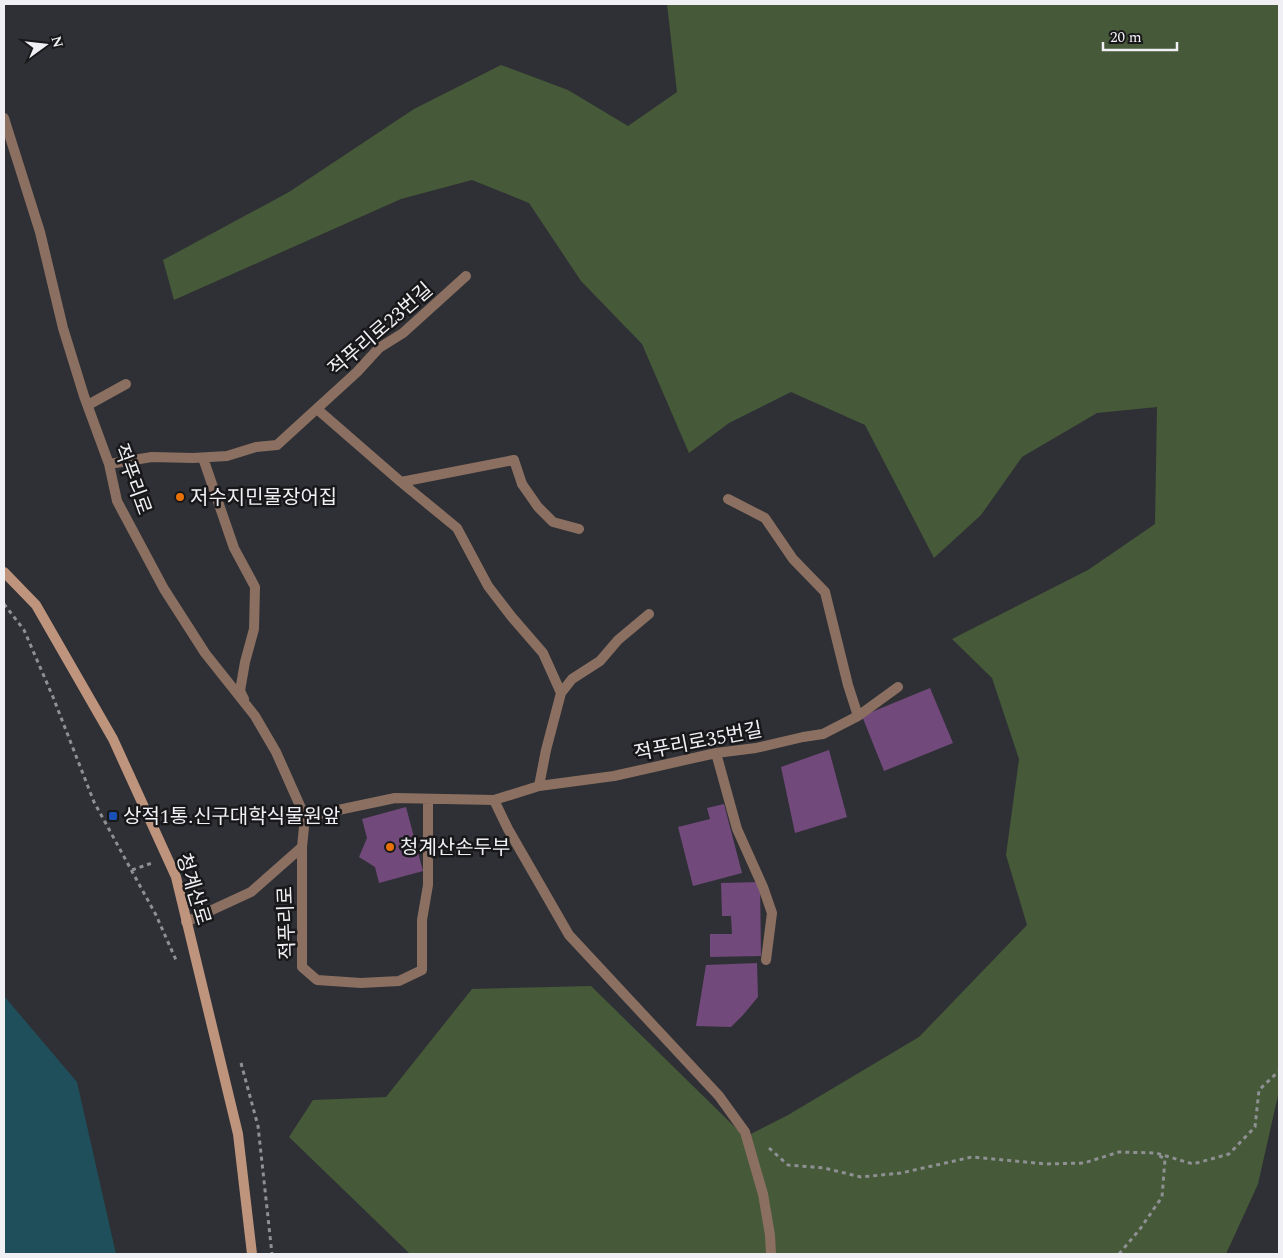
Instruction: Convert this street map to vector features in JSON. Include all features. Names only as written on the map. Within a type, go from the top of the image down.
[{"type":"main road","name":"청계산로","points":[[4,572],[36,605],[113,738],[176,877],[238,1134],[252,1254]]},
{"type":"street","name":"적푸리로","points":[[4,118],[40,232],[62,328],[109,464],[117,501],[164,590],[205,653],[255,716],[276,752],[304,817],[302,847],[302,967],[317,980],[361,983],[399,981],[422,970],[422,920],[428,885],[428,800]]},
{"type":"street","name":"적푸리로23번길","points":[[109,464],[152,457],[203,458],[227,456],[256,447],[277,444],[357,372],[379,348],[403,333],[466,276]]},
{"type":"street","points":[[88,405],[126,384]]},
{"type":"street","points":[[317,409],[457,528],[488,586],[543,653],[562,693]]},
{"type":"street","points":[[203,458],[234,548],[255,587],[254,629],[245,662],[240,691],[255,716]]},
{"type":"street","points":[[401,482],[514,460],[522,484],[538,507],[553,522],[579,529]]},
{"type":"street","points":[[728,499],[765,518],[793,559],[825,592],[848,685],[858,716]]},
{"type":"street","points":[[539,786],[546,750],[562,693],[572,679],[600,661],[618,640],[649,614]]},
{"type":"street","name":"적푸리로35번길","points":[[304,817],[395,798],[494,800],[539,786],[614,776],[716,753],[756,748],[823,734],[858,716],[898,687]]},
{"type":"street","points":[[716,753],[737,829],[763,887],[772,913],[766,960]]},
{"type":"street","points":[[494,800],[508,829],[569,935],[719,1096],[745,1132],[763,1194],[770,1235],[771,1254]]},
{"type":"street","name":"적푸리로","points":[[186,922],[251,892],[302,847]]},
{"type":"path","points":[[4,604],[24,630],[53,697],[94,802],[156,915],[178,963]]},
{"type":"path","points":[[745,1132],[760,1139],[788,1165],[824,1168],[860,1177],[901,1172],[972,1157],[1046,1164],[1084,1164],[1119,1152],[1156,1153],[1193,1164],[1229,1154],[1255,1127],[1260,1090],[1279,1071]]},
{"type":"path","points":[[1118,1254],[1140,1229],[1162,1197],[1165,1159],[1156,1153]]},
{"type":"green space","points":[[667,4],[1279,4],[1279,1091],[1258,1184],[1226,1254],[410,1254],[289,1137],[313,1100],[386,1097],[472,989],[591,986],[745,1137],[788,1115],[919,1037],[1027,925],[1006,855],[1019,759],[992,678],[952,639],[1088,570],[1155,524],[1157,407],[1097,413],[1022,457],[981,515],[934,558],[865,425],[791,392],[729,423],[689,453],[642,344],[581,281],[529,203],[472,180],[401,199],[174,300],[163,260],[289,192],[414,109],[501,65],[568,90],[628,126],[677,92]]},
{"type":"water","points":[[4,996],[77,1082],[116,1254],[4,1254]]},
{"type":"building","points":[[930,688],[953,743],[884,771],[862,716]]},
{"type":"building","points":[[829,750],[847,817],[795,833],[781,767]]},
{"type":"building","points":[[724,804],[742,873],[693,886],[678,827],[710,819],[707,808]]},
{"type":"building","name":"청계산손두부","points":[[406,807],[423,871],[379,883],[375,867],[359,857],[367,838],[362,819]]},
{"type":"building","points":[[760,882],[761,956],[710,957],[710,934],[732,934],[731,916],[722,916],[721,883]]},
{"type":"building","points":[[757,963],[758,997],[743,1015],[731,1027],[696,1026],[706,965]]},
{"type":"place","name":"저수지민물장어집","points":[[180,497]]},
{"type":"place","name":"상적1통.신구대학식물원앞","points":[[113,816]]},
{"type":"place","name":"청계산손두부","points":[[390,847]]}]
